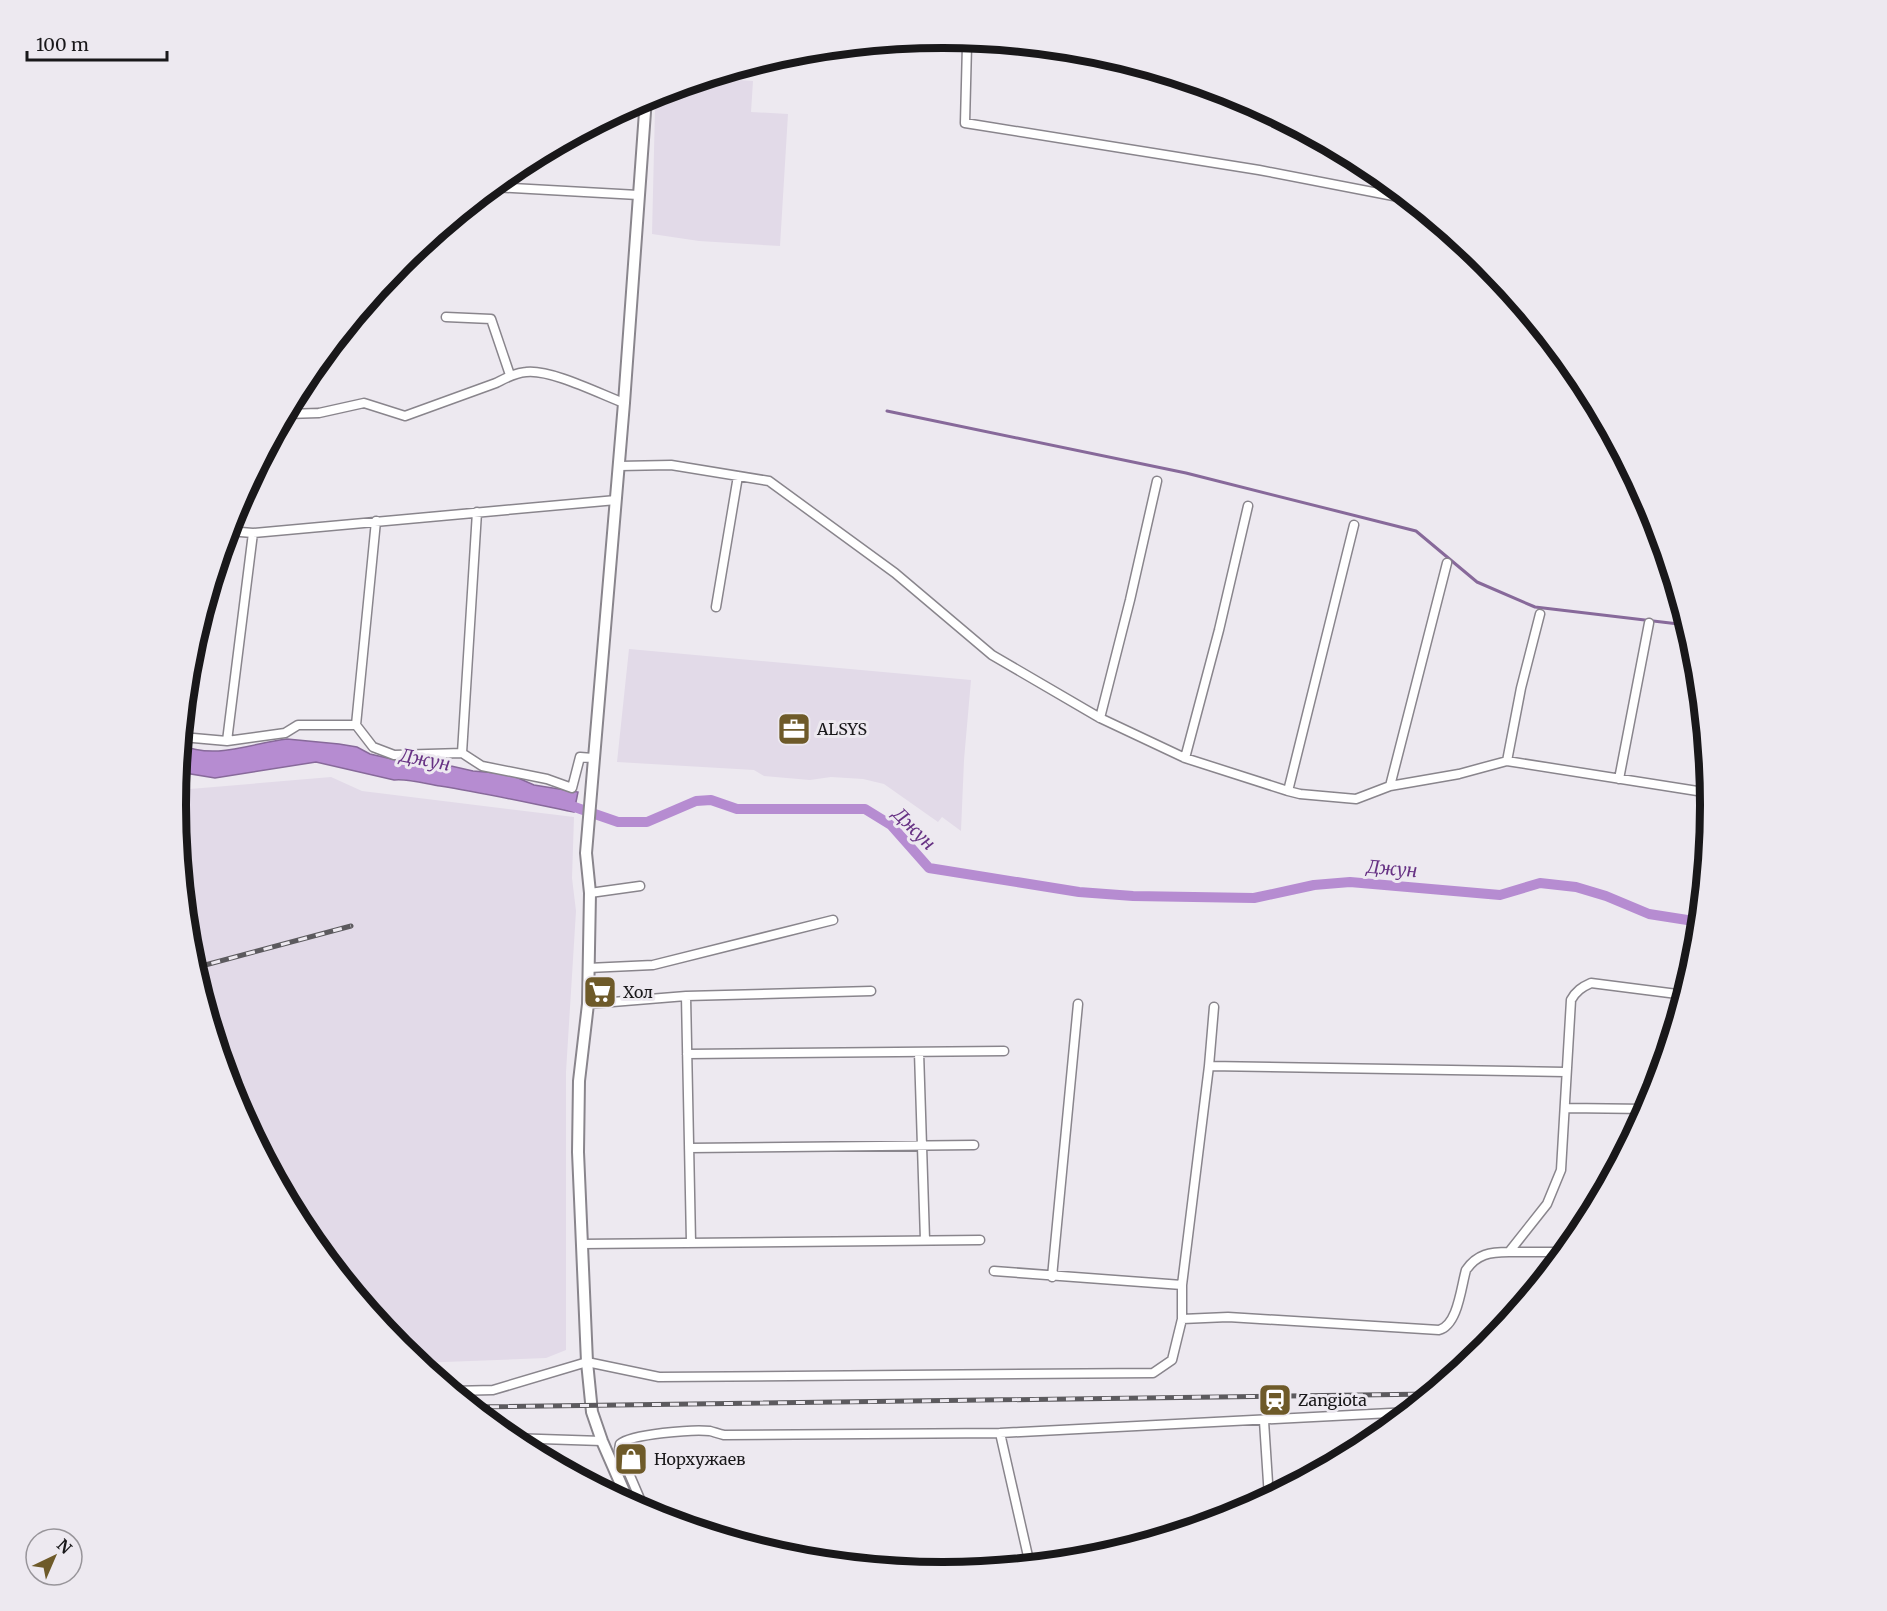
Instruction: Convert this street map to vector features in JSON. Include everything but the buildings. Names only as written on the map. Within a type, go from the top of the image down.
[{"type":"main road","points":[[624,1492],[592,1412],[581,1244],[578,1152],[579,1081],[588,1004],[590,893],[586,853],[619,466],[645,110]]},
{"type":"street","points":[[967,49],[965,123],[1259,170],[1392,196]]},
{"type":"street","points":[[506,188],[638,195]]},
{"type":"street","points":[[446,317],[491,319],[510,375]]},
{"type":"street","points":[[296,414],[320,413],[364,402],[405,416],[496,383],[510,375],[524,372],[544,372],[624,403]]},
{"type":"street","points":[[619,466],[671,465],[769,481],[895,573],[992,656],[1100,718],[1185,758],[1288,791],[1356,799],[1390,786],[1459,774],[1507,761],[1700,792]]},
{"type":"street","points":[[716,607],[738,476]]},
{"type":"street","points":[[1100,718],[1131,600],[1157,481]]},
{"type":"street","points":[[238,532],[253,533],[616,500]]},
{"type":"street","points":[[1185,758],[1219,630],[1248,506]]},
{"type":"street","points":[[462,753],[477,512]]},
{"type":"street","points":[[376,521],[356,725],[373,747],[394,755],[462,753],[482,766],[547,779],[572,788],[580,757],[593,758]]},
{"type":"street","points":[[1288,791],[1354,525]]},
{"type":"street","points":[[227,741],[253,533]]},
{"type":"street","points":[[1390,786],[1447,563]]},
{"type":"street","points":[[1507,761],[1521,688],[1540,614]]},
{"type":"street","points":[[1619,779],[1649,623]]},
{"type":"street","points":[[189,738],[227,741],[285,733],[298,725],[356,725]]},
{"type":"street","points":[[590,893],[640,886]]},
{"type":"street","points":[[588,968],[653,964],[833,920]]},
{"type":"street","points":[[1509,1252],[1547,1204],[1561,1170],[1566,1108],[1565,1072],[1571,1000],[1574,994],[1591,983],[1677,994]]},
{"type":"street","points":[[588,1004],[686,996],[871,991]]},
{"type":"street","points":[[686,996],[691,1242]]},
{"type":"street","points":[[1052,1276],[1077,1004]]},
{"type":"street","points":[[463,1391],[493,1390],[587,1362],[658,1377],[1153,1373],[1172,1360],[1182,1319],[1182,1285],[1214,1007]]},
{"type":"street","points":[[919,1052],[924,1144],[925,1240]]},
{"type":"street","points":[[687,1054],[1004,1052]]},
{"type":"street","points":[[1209,1066],[1565,1072]]},
{"type":"street","points":[[1566,1108],[1637,1109]]},
{"type":"street","points":[[689,1148],[975,1145]]},
{"type":"street","points":[[581,1244],[980,1240]]},
{"type":"street","points":[[1182,1319],[1228,1317],[1438,1330],[1448,1325],[1454,1316],[1466,1270],[1476,1259],[1490,1252],[1555,1252]]},
{"type":"street","points":[[994,1271],[1182,1285]]},
{"type":"street","points":[[640,1499],[619,1450],[620,1444],[624,1440],[683,1431],[709,1431],[724,1435],[1000,1433],[1395,1413]]},
{"type":"street","points":[[1264,1420],[1268,1490]]},
{"type":"street","points":[[1000,1433],[1028,1558]]},
{"type":"street","points":[[529,1439],[602,1441]]},
{"type":"shaded area","points":[[729,79],[753,81],[751,112],[788,114],[780,246],[699,241],[652,234],[655,109],[658,104]]},
{"type":"shaded area","name":"ALSYS","points":[[629,649],[971,680],[961,831],[942,817],[938,822],[884,784],[863,779],[831,777],[810,780],[764,776],[754,770],[617,762]]},
{"type":"shaded area","points":[[287,739],[339,744],[357,747],[370,754],[396,760],[438,763],[473,771],[509,774],[534,785],[578,792],[574,812],[417,782],[394,780],[316,762],[215,778],[187,773],[189,747],[221,751]]},
{"type":"shaded area","points":[[331,777],[362,791],[574,817],[572,878],[576,911],[566,1072],[566,1350],[546,1358],[431,1363],[374,1305],[314,1226],[287,1184],[264,1141],[226,1049],[212,1002],[192,904],[186,806],[187,788]]},
{"type":"waterway","points":[[887,411],[1186,473],[1416,531],[1477,582],[1535,607],[1678,624]]},
{"type":"waterway","name":"Джун","points":[[563,803],[618,822],[647,822],[696,801],[711,800],[737,809],[865,809],[891,825],[929,868],[1079,892],[1133,896],[1254,898],[1314,885],[1350,882],[1500,895],[1540,883],[1576,887],[1606,896],[1649,914],[1692,921]]},
{"type":"railway","points":[[204,965],[351,926]]},
{"type":"railway","points":[[483,1407],[1420,1394]]},
{"type":"place","name":"ALSYS","points":[[794,729]]},
{"type":"place","name":"Хол","points":[[600,992]]},
{"type":"place","name":"Zangiota","points":[[1275,1400]]},
{"type":"place","name":"Норхужаев","points":[[631,1459]]}]
